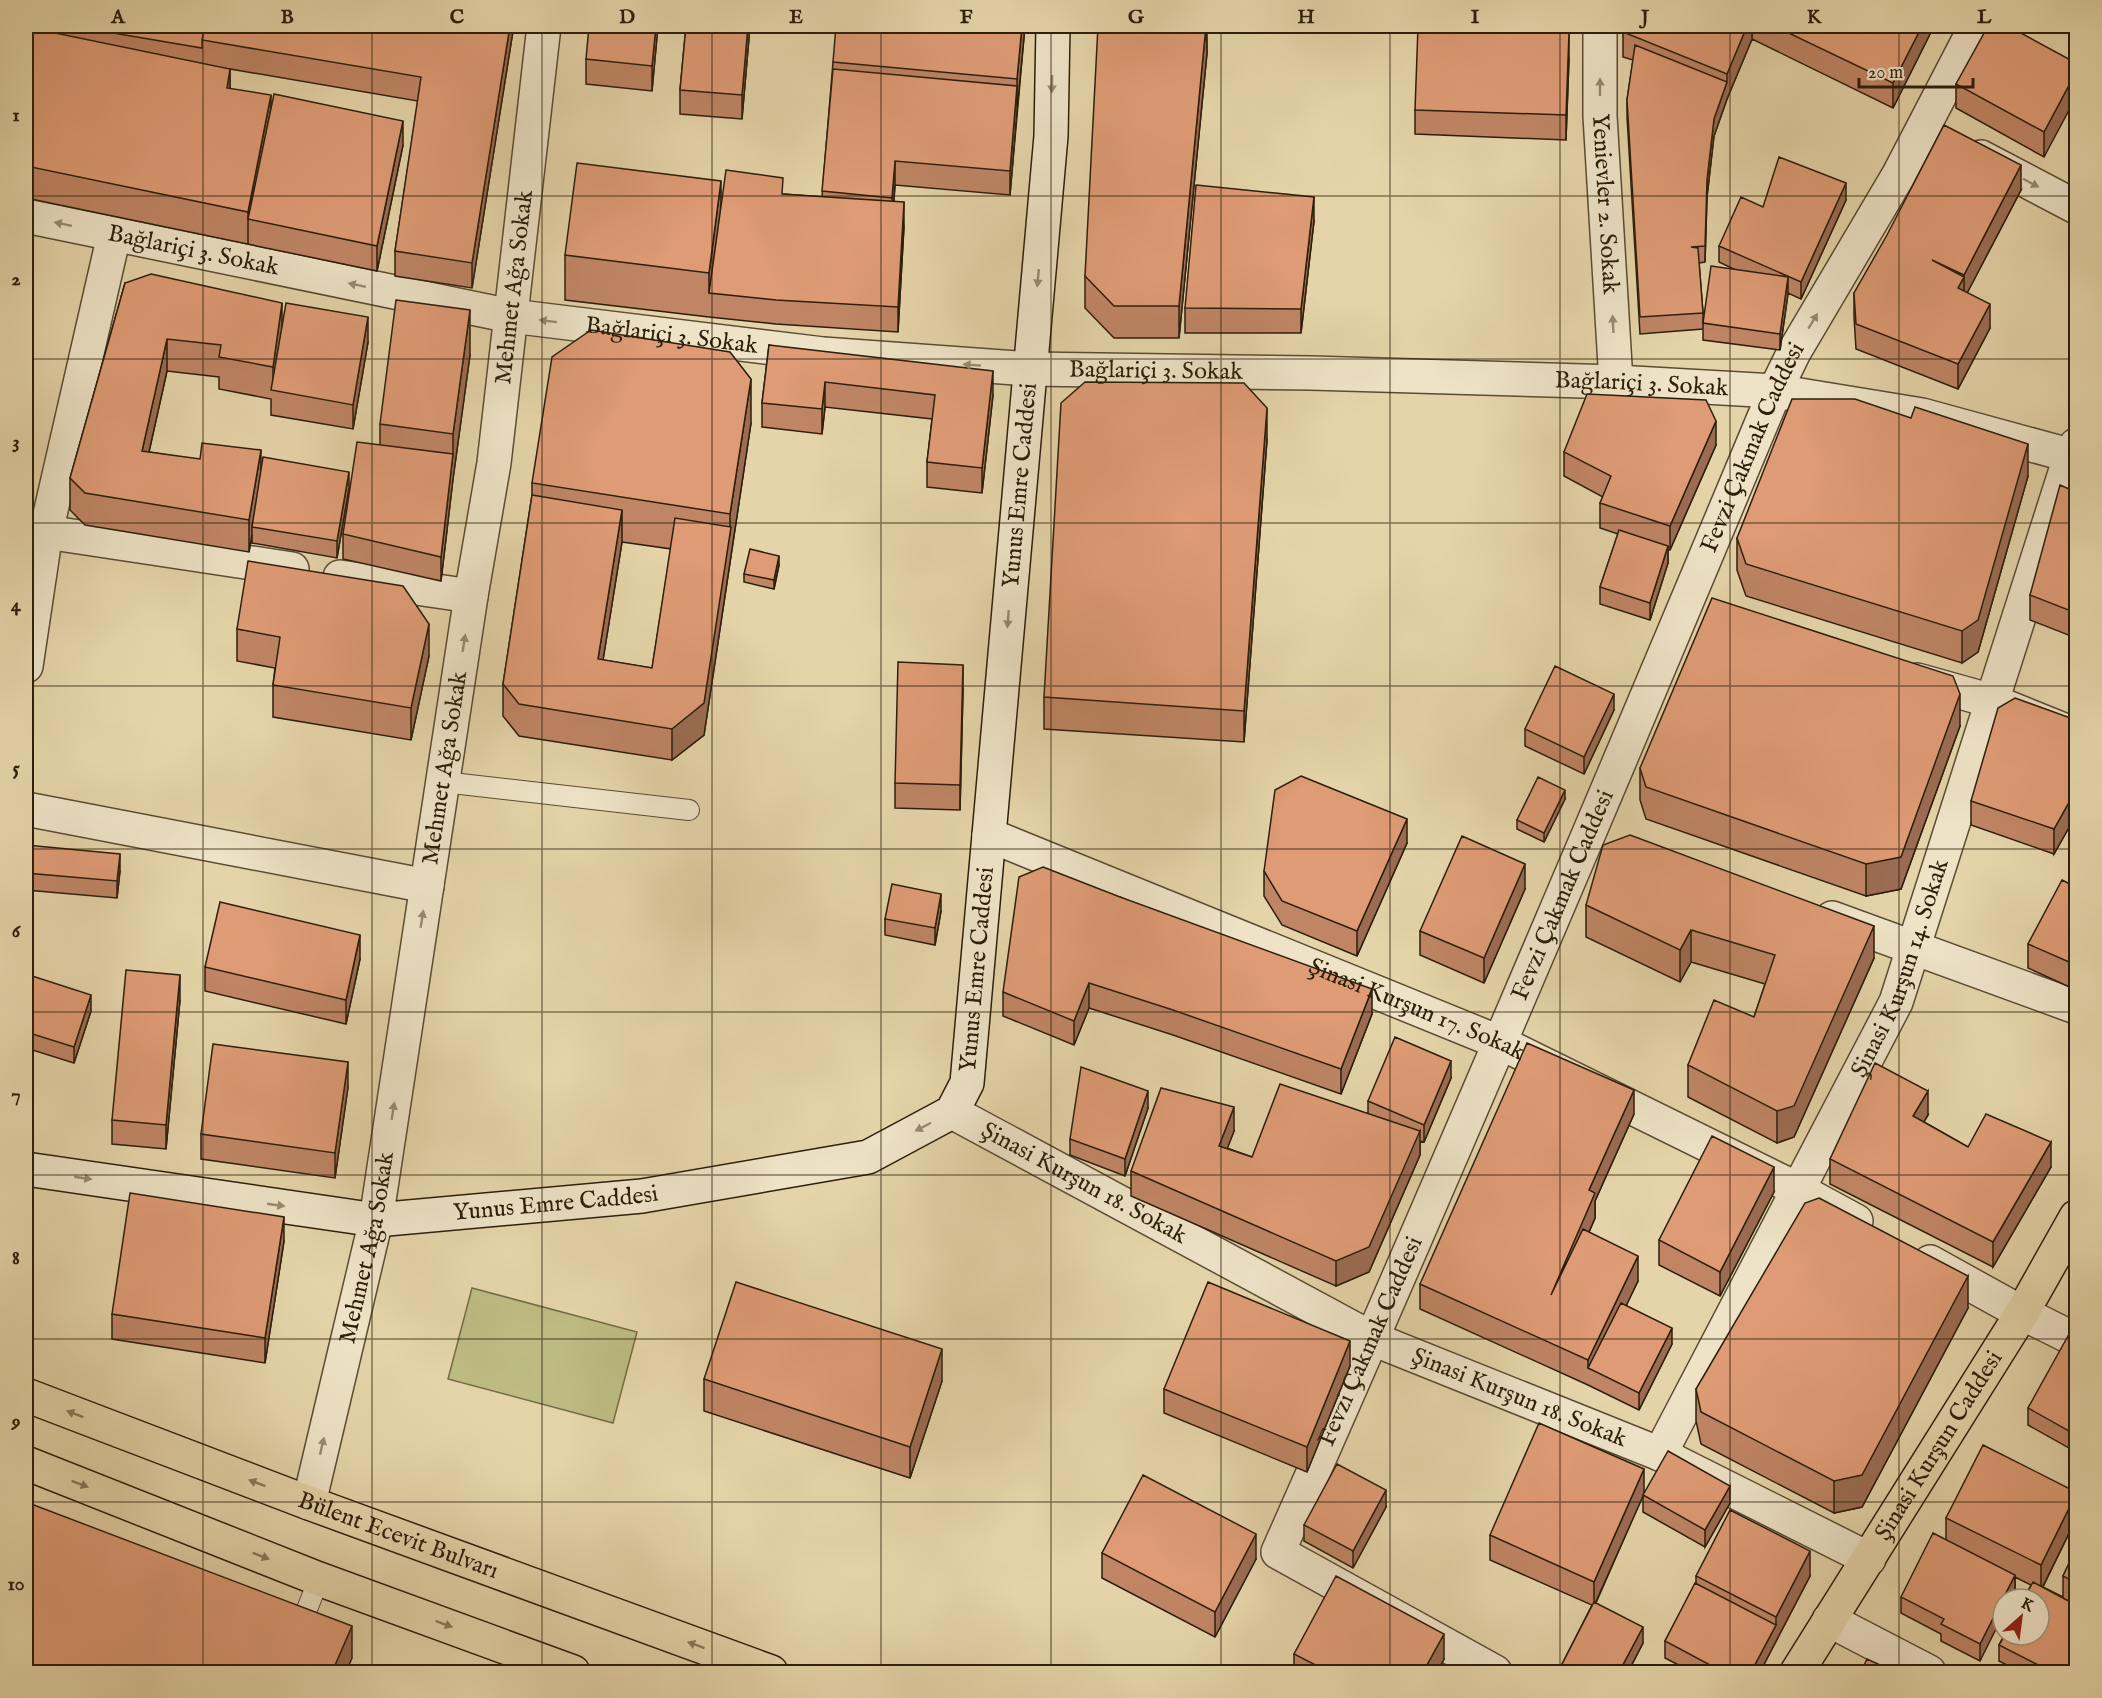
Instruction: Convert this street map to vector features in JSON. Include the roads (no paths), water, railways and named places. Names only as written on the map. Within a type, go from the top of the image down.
[{"type":"main road","name":"Şinasi Kurşun Caddesi","points":[[1797,1672],[2022,1313],[2076,1217]]},
{"type":"main road","name":"Bülent Ecevit Bulvarı","points":[[26,1395],[309,1503],[771,1672]]},
{"type":"main road","points":[[26,1463],[319,1579],[573,1672]]},
{"type":"street","name":"Mehmet Ağa Sokak","points":[[309,1503],[376,1220],[471,596],[494,463],[544,26]]},
{"type":"street","name":"Yunus Emre Caddesi","points":[[26,1169],[376,1220],[642,1196],[868,1157],[952,1112],[967,1083],[1051,136],[1053,26]]},
{"type":"street","name":"Yenievler 2. Sokak","points":[[1600,26],[1600,116],[1616,382]]},
{"type":"street","name":"Fevzi Çakmak Caddesi","points":[[1495,1672],[1278,1552],[1501,1043],[1601,836],[1694,616],[1775,391],[1794,352],[1898,176],[1976,26]]},
{"type":"street","points":[[1923,127],[2076,207]]},
{"type":"street","name":"Bağlariçi 3. Sokak","points":[[26,216],[511,316],[823,354],[1030,369],[1616,382],[1775,391],[1922,415],[2075,452]]},
{"type":"street","points":[[26,666],[46,532],[114,235]]},
{"type":"street","name":"Şinasi Kurşun 14. Sokak","points":[[1660,1454],[1896,1002],[1992,701],[2075,452]]},
{"type":"street","points":[[46,532],[471,596]]},
{"type":"street","points":[[1889,672],[1992,701],[2076,735]]},
{"type":"street","points":[[26,809],[427,886]]},
{"type":"street","name":"Şinasi Kurşun 17. Sokak","points":[[989,835],[1501,1043],[1797,1189],[2022,1313],[2076,1340]]},
{"type":"street","points":[[1802,907],[2076,1007]]},
{"type":"street","name":"Şinasi Kurşun 18. Sokak","points":[[952,1112],[1373,1339],[1660,1454],[1869,1559]]},
{"type":"street","points":[[1829,1620],[1929,1672]]},
{"type":"lane","points":[[443,782],[689,810]]},
{"type":"lane","points":[[263,1656],[283,1669],[319,1579]]}]
